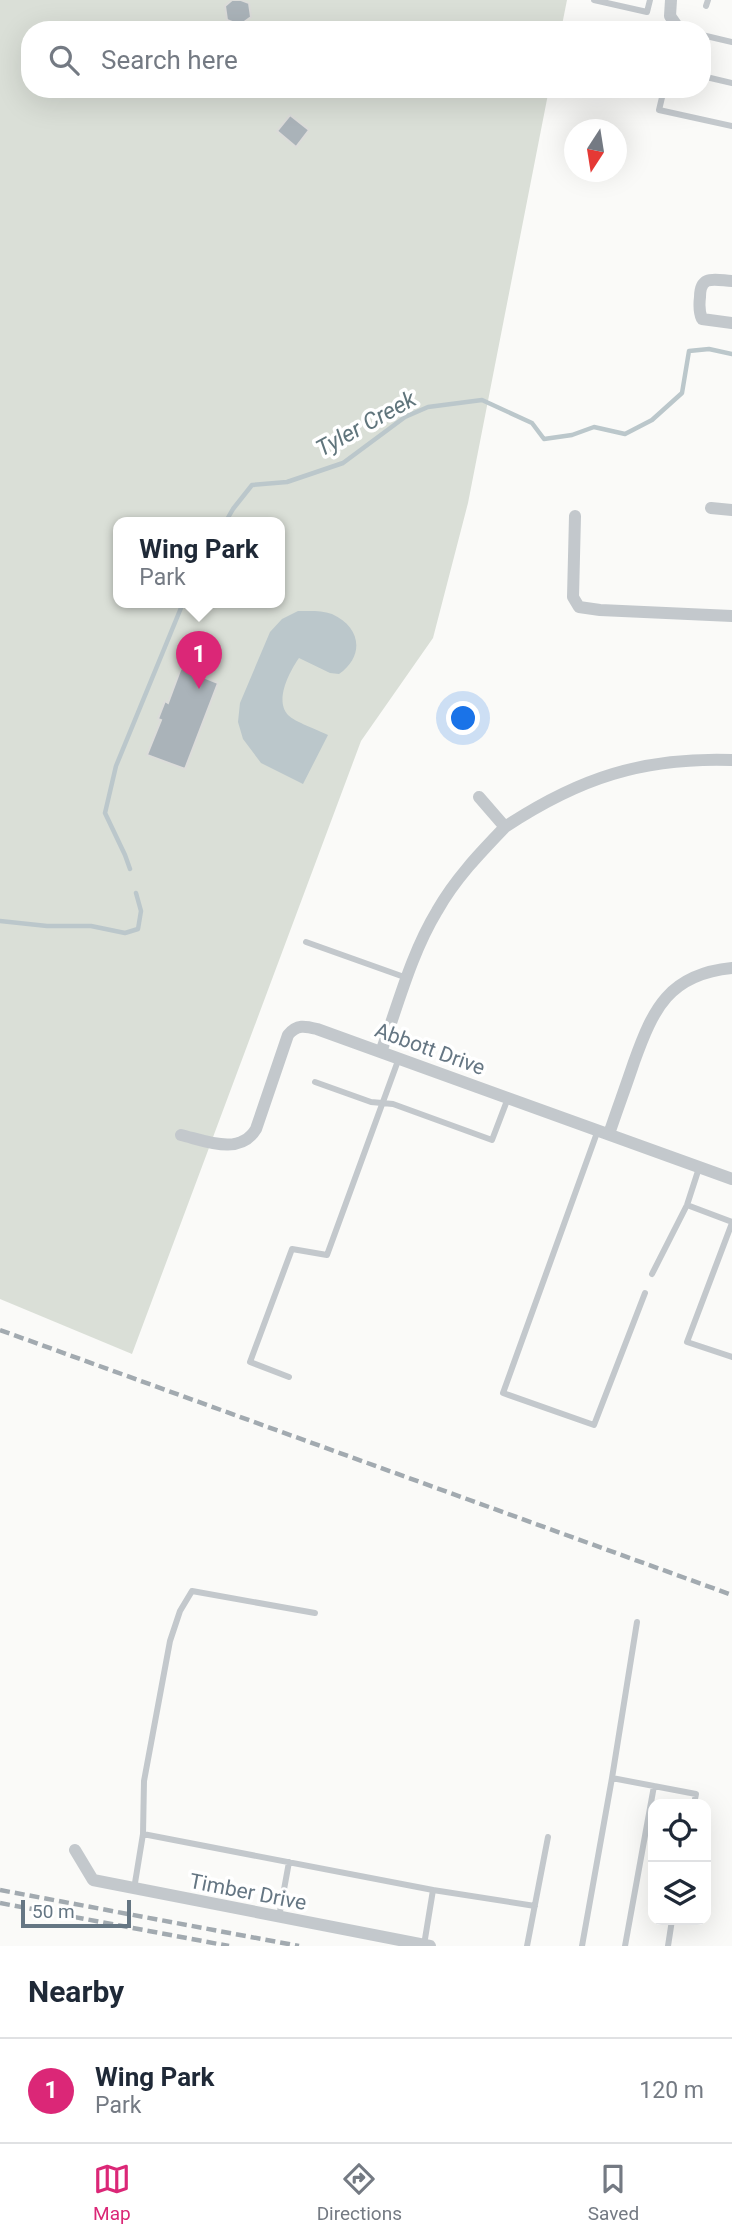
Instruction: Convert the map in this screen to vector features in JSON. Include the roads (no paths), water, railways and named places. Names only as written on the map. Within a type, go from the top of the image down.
[{"type":"street","points":[[671,0],[670,16],[674,21]]},
{"type":"street","points":[[732,281],[709,279],[702,283],[699,300],[702,319],[732,323]]},
{"type":"street","points":[[711,508],[732,509]]},
{"type":"street","points":[[575,516],[573,597],[579,607],[719,614],[732,617]]},
{"type":"street","points":[[381,1052],[407,978],[437,909],[466,869],[505,827],[532,809],[602,776],[671,761],[732,760],[732,751]]},
{"type":"street","points":[[479,797],[505,827]]},
{"type":"street","points":[[603,1132],[658,1007],[673,991],[693,978],[706,972],[732,968]]},
{"type":"street","name":"Abbott Drive","points":[[181,1135],[230,1145],[249,1138],[256,1129],[286,1040],[295,1028],[305,1026],[317,1028],[732,1179]]},
{"type":"street","name":"Timber Drive","points":[[75,1850],[93,1880],[427,1945]]},
{"type":"lane","points":[[594,0],[647,12],[650,0]]},
{"type":"lane","points":[[711,36],[732,42]]},
{"type":"lane","points":[[711,78],[732,83]]},
{"type":"lane","points":[[662,98],[659,110],[732,126]]},
{"type":"lane","points":[[306,942],[407,978]]},
{"type":"lane","points":[[289,1377],[250,1362],[292,1249],[327,1255],[399,1058]]},
{"type":"lane","points":[[315,1082],[382,1104],[393,1104],[492,1140],[508,1098]]},
{"type":"lane","points":[[603,1132],[503,1393],[594,1425],[645,1293]]},
{"type":"lane","points":[[652,1274],[687,1205],[699,1168]]},
{"type":"lane","points":[[687,1205],[732,1223],[687,1342],[732,1357]]},
{"type":"lane","points":[[134,1889],[143,1834],[144,1781],[170,1641],[180,1611],[192,1591],[315,1613]]},
{"type":"lane","points":[[582,1946],[637,1622]]},
{"type":"lane","points":[[612,1778],[696,1794],[695,1799]]},
{"type":"lane","points":[[625,1946],[654,1786]]},
{"type":"lane","points":[[143,1834],[433,1890],[535,1906]]},
{"type":"lane","points":[[527,1946],[548,1837]]},
{"type":"lane","points":[[279,1917],[289,1862]]},
{"type":"lane","points":[[427,1945],[433,1890]]},
{"type":"lane","points":[[668,1946],[672,1925]]},
{"type":"waterway","name":"Tyler Creek","points":[[228,517],[252,485],[287,482],[343,463],[405,417],[428,407],[482,400],[532,423],[544,439],[572,435],[594,427],[625,434],[652,420],[682,393],[689,351],[709,349],[732,354]]},
{"type":"waterway","name":"Tyler Creek","points":[[130,869],[105,813],[116,766],[181,608]]},
{"type":"waterway","name":"Tyler Creek","points":[[0,921],[47,926],[91,926],[125,933],[138,929],[141,911],[136,893]]},
{"type":"railway","points":[[0,1330],[732,1595]]},
{"type":"railway","points":[[0,1890],[299,1946]]},
{"type":"railway","points":[[0,1903],[229,1946]]},
{"type":"place","name":"Wing Park","points":[[199,689]]}]
